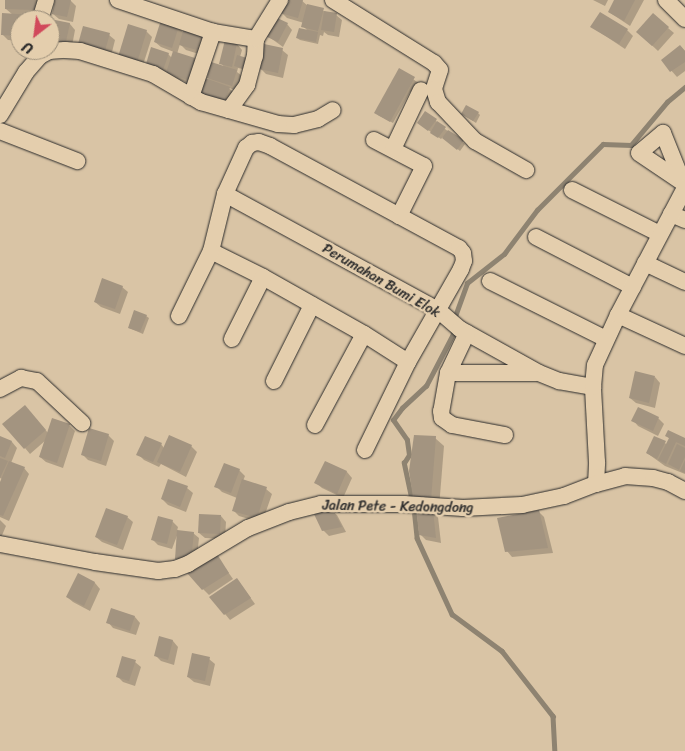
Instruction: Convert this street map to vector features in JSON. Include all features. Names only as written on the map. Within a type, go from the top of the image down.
[{"type":"street","points":[[118,0],[213,32],[256,39]]},
{"type":"street","points":[[229,110],[247,85],[255,56],[256,39],[280,0]]},
{"type":"street","points":[[333,0],[434,62],[440,70],[434,94],[450,116],[475,141],[526,170]]},
{"type":"street","points":[[666,0],[685,19]]},
{"type":"street","points":[[191,97],[213,32]]},
{"type":"street","points":[[60,51],[80,52],[152,74],[191,97],[278,124],[294,125],[318,119],[333,110]]},
{"type":"street","points":[[0,112],[35,60]]},
{"type":"street","points":[[393,149],[421,90]]},
{"type":"street","points":[[0,131],[77,160]]},
{"type":"street","points":[[374,140],[423,164],[425,169],[399,216]]},
{"type":"street","points":[[179,316],[211,251],[224,194],[246,148],[252,143],[258,142],[270,146],[459,248],[464,253],[464,261],[442,314],[408,362],[364,450]]},
{"type":"street","points":[[596,484],[598,462],[593,387],[595,365],[618,314],[660,234],[678,217],[684,185]]},
{"type":"street","points":[[572,190],[660,234]]},
{"type":"street","name":"Perumahan Bumi Elok","points":[[224,194],[442,314],[463,331],[539,373],[559,381],[593,387]]},
{"type":"street","points":[[536,237],[633,287]]},
{"type":"street","points":[[211,251],[263,277],[364,334],[408,362]]},
{"type":"street","points":[[645,263],[685,282]]},
{"type":"street","points":[[232,339],[263,277]]},
{"type":"street","points":[[490,281],[606,339]]},
{"type":"street","points":[[274,381],[312,305]]},
{"type":"street","points":[[618,314],[685,346]]},
{"type":"street","points":[[463,331],[448,372],[441,412],[442,418],[452,425],[505,435]]},
{"type":"street","points":[[314,425],[364,334]]},
{"type":"street","points":[[448,372],[539,373]]},
{"type":"street","points":[[0,389],[21,378],[36,381],[82,423]]},
{"type":"street","name":"Jalan Pete - Kedongdong","points":[[0,544],[95,562],[158,571],[188,564],[248,528],[289,512],[321,504],[404,504],[463,508],[522,505],[564,496],[625,476],[653,478],[668,482],[685,491]]},
{"type":"building","points":[[5,0],[35,0],[35,10],[5,9]]},
{"type":"building","points":[[55,0],[71,0],[67,17],[60,16],[60,10],[53,10]]},
{"type":"building","points":[[284,0],[303,0],[298,18],[280,13]]},
{"type":"building","points":[[614,0],[635,0],[624,21],[608,12]]},
{"type":"building","points":[[307,4],[324,8],[318,31],[301,27]]},
{"type":"building","points":[[324,11],[337,13],[334,32],[321,30]]},
{"type":"building","points":[[600,12],[628,29],[619,44],[590,27]]},
{"type":"building","points":[[2,13],[10,14],[10,35],[1,35]]},
{"type":"building","points":[[653,13],[669,27],[652,46],[636,32]]},
{"type":"building","points":[[273,16],[288,23],[278,42],[263,35]]},
{"type":"building","points":[[161,20],[179,26],[172,48],[154,42]]},
{"type":"building","points":[[60,21],[70,23],[65,46],[60,45]]},
{"type":"building","points":[[128,24],[147,30],[137,63],[118,57]]},
{"type":"building","points":[[185,24],[203,30],[197,50],[179,45]]},
{"type":"building","points":[[83,26],[110,33],[105,51],[78,44]]},
{"type":"building","points":[[299,28],[318,32],[316,42],[296,38]]},
{"type":"building","points":[[225,40],[237,43],[232,67],[219,64]]},
{"type":"building","points":[[264,44],[283,48],[278,73],[259,69]]},
{"type":"building","points":[[680,45],[685,51],[685,62],[670,72],[661,60]]},
{"type":"building","points":[[151,47],[169,53],[163,70],[146,64]]},
{"type":"building","points":[[173,51],[195,58],[188,80],[166,73]]},
{"type":"building","points":[[237,55],[247,58],[244,69],[234,66]]},
{"type":"building","points":[[211,62],[237,70],[232,86],[207,78]]},
{"type":"building","points":[[399,68],[415,77],[390,122],[374,113]]},
{"type":"building","points":[[205,78],[230,87],[223,106],[198,97]]},
{"type":"building","points":[[466,105],[479,112],[473,121],[461,114]]},
{"type":"building","points":[[425,111],[437,119],[428,131],[417,123]]},
{"type":"building","points":[[437,121],[446,127],[438,138],[430,133]]},
{"type":"building","points":[[448,130],[464,140],[457,150],[442,138]]},
{"type":"building","points":[[102,278],[123,286],[115,309],[94,302]]},
{"type":"building","points":[[134,310],[147,315],[140,332],[128,328]]},
{"type":"building","points":[[635,371],[655,376],[649,403],[629,398]]},
{"type":"building","points":[[25,405],[46,430],[24,449],[2,424]]},
{"type":"building","points":[[638,407],[659,417],[653,431],[631,421]]},
{"type":"building","points":[[52,418],[70,424],[57,463],[39,457]]},
{"type":"building","points":[[89,428],[109,434],[101,461],[81,455]]},
{"type":"building","points":[[668,430],[685,438],[685,446],[676,442],[666,464],[658,460],[669,438],[665,436]]},
{"type":"building","points":[[169,435],[192,445],[180,472],[157,462]]},
{"type":"building","points":[[414,435],[436,436],[431,500],[413,498],[409,471]]},
{"type":"building","points":[[0,436],[12,441],[5,458],[0,456]]},
{"type":"building","points":[[145,436],[162,443],[153,462],[136,455]]},
{"type":"building","points":[[654,436],[666,441],[657,459],[646,453]]},
{"type":"building","points":[[677,444],[685,448],[685,457],[679,470],[668,464]]},
{"type":"building","points":[[0,458],[8,461],[0,478]]},
{"type":"building","points":[[685,460],[685,473],[680,471]]},
{"type":"building","points":[[9,461],[25,467],[3,516],[0,515],[0,482]]},
{"type":"building","points":[[325,461],[347,471],[337,494],[314,483]]},
{"type":"building","points":[[224,463],[240,469],[231,493],[214,487]]},
{"type":"building","points":[[168,479],[188,486],[180,507],[161,499]]},
{"type":"building","points":[[242,479],[267,487],[257,518],[232,511]]},
{"type":"building","points":[[106,508],[128,516],[117,545],[95,537]]},
{"type":"building","points":[[332,508],[342,527],[322,531],[313,512]]},
{"type":"building","points":[[416,508],[433,510],[436,538],[419,535]]},
{"type":"building","points":[[539,510],[548,548],[505,552],[497,518]]},
{"type":"building","points":[[199,514],[221,515],[220,534],[198,533]]},
{"type":"building","points":[[158,516],[173,520],[167,544],[151,540]]},
{"type":"building","points":[[177,530],[194,532],[191,561],[175,559]]},
{"type":"building","points":[[217,554],[229,573],[202,590],[187,573]]},
{"type":"building","points":[[78,573],[95,582],[84,606],[66,597]]},
{"type":"building","points":[[237,578],[251,598],[224,615],[209,597]]},
{"type":"building","points":[[111,608],[135,616],[130,631],[106,623]]},
{"type":"building","points":[[159,636],[173,640],[168,660],[154,656]]},
{"type":"building","points":[[192,653],[210,657],[205,681],[187,677]]},
{"type":"building","points":[[122,656],[136,660],[129,681],[116,677]]},
{"type":"waterway","points":[[454,319],[467,283],[504,254],[537,210],[603,144],[631,145],[667,102],[685,87]]},
{"type":"waterway","points":[[411,497],[404,463],[409,455],[407,440],[393,420],[402,408],[426,386],[453,334],[452,329]]},
{"type":"waterway","points":[[414,508],[417,538],[452,614],[502,651],[553,716],[555,751]]}]
